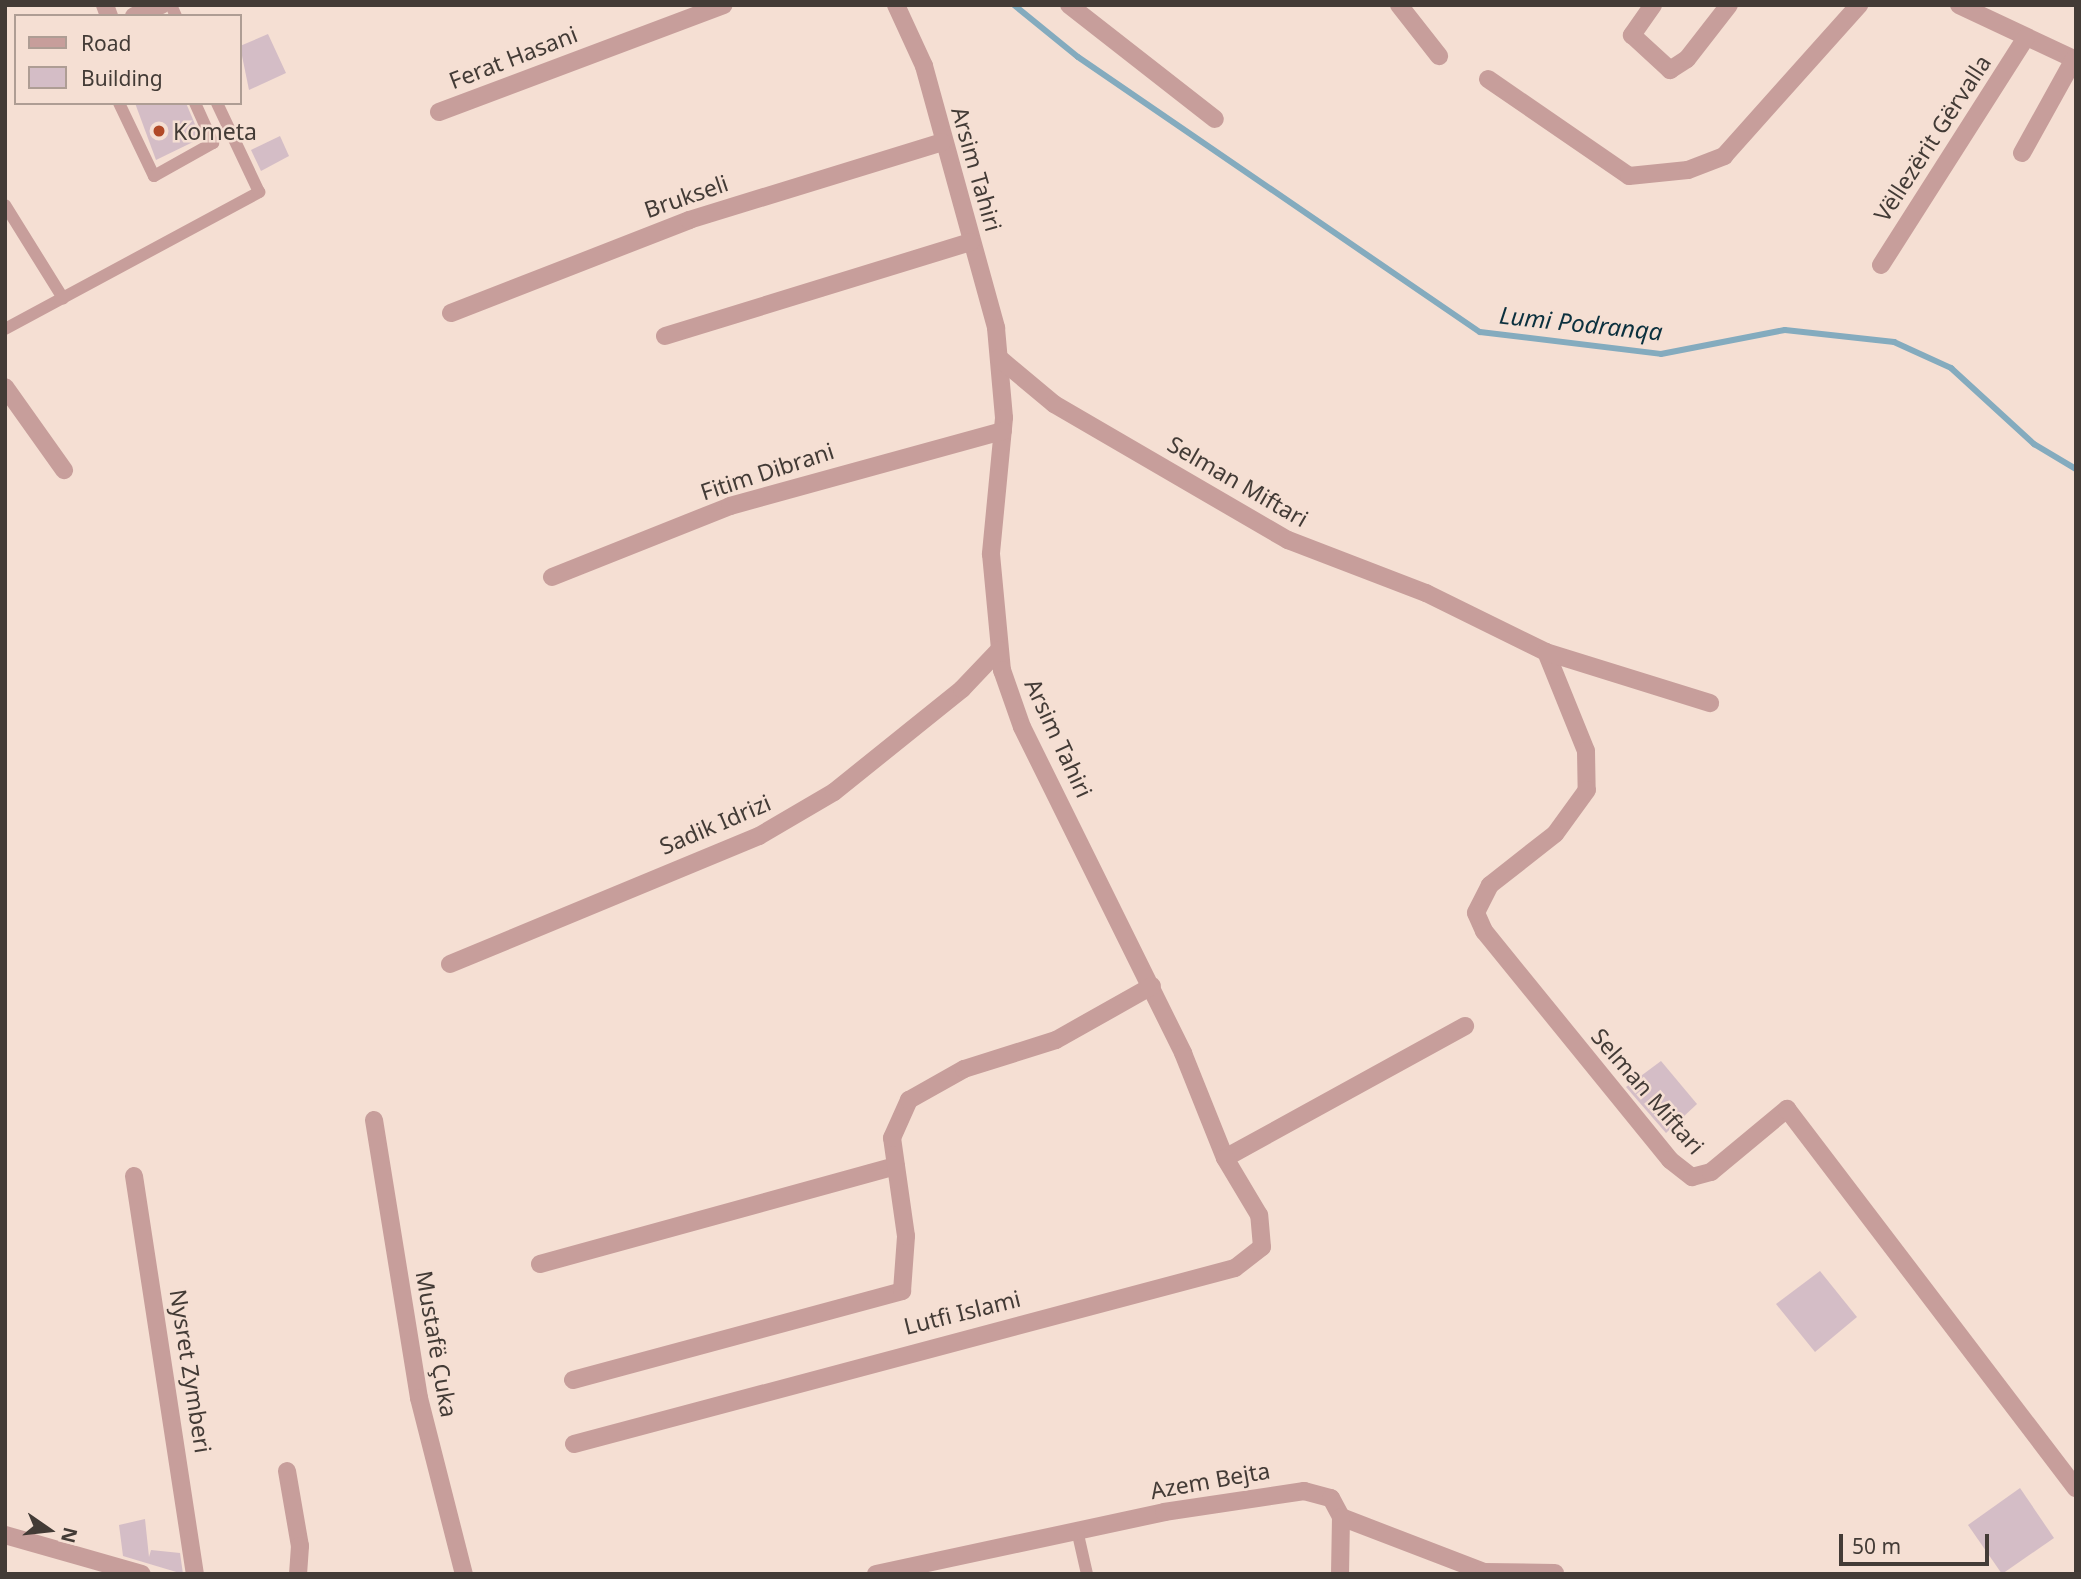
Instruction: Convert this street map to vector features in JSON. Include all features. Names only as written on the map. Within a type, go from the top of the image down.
[{"type":"street","points":[[139,14],[161,5]]},
{"type":"street","name":"Ferat Hasani","points":[[439,112],[724,5]]},
{"type":"street","name":"Arsim Tahiri","points":[[896,5],[924,66],[999,358],[1003,431],[991,554],[999,650],[1022,727],[1152,986],[1225,1158]]},
{"type":"street","points":[[1069,5],[1215,119]]},
{"type":"street","points":[[1399,5],[1439,56]]},
{"type":"street","points":[[1653,5],[1632,35],[1670,70],[1687,59],[1729,5]]},
{"type":"street","points":[[1488,79],[1629,176],[1688,170],[1724,156],[1859,5]]},
{"type":"street","name":"Vëllezërit Gërvalla","points":[[1959,5],[2075,59],[2022,153]]},
{"type":"street","name":"Vëllezërit Gërvalla","points":[[1881,265],[2025,37]]},
{"type":"street","name":"Brukseli","points":[[452,313],[689,220],[942,142]]},
{"type":"street","points":[[665,336],[971,242]]},
{"type":"street","name":"Selman Miftari","points":[[999,358],[1054,404],[1288,540],[1426,593],[1546,652],[1710,703]]},
{"type":"street","points":[[5,387],[64,470]]},
{"type":"street","name":"Fitim Dibrani","points":[[552,577],[730,506],[1003,431]]},
{"type":"street","name":"Sadik Idrizi","points":[[450,964],[759,836],[834,792],[962,689],[999,650]]},
{"type":"street","name":"Selman Miftari","points":[[1546,652],[1586,751],[1587,790],[1555,834],[1490,885],[1476,913],[1484,931],[1670,1160],[1692,1177],[1711,1172],[1787,1109],[2076,1488]]},
{"type":"street","points":[[573,1380],[902,1291],[906,1236],[892,1138],[909,1100],[964,1069],[1056,1040],[1152,986]]},
{"type":"street","points":[[1225,1158],[1465,1026]]},
{"type":"street","name":"Mustafë Çuka","points":[[374,1120],[419,1398],[464,1574]]},
{"type":"street","name":"Lutfi Islami","points":[[575,1444],[1235,1268],[1262,1247],[1259,1215],[1225,1158]]},
{"type":"street","points":[[540,1264],[896,1166]]},
{"type":"street","name":"Nysret Zymberi","points":[[134,1176],[195,1574]]},
{"type":"street","points":[[287,1471],[298,1574]]},
{"type":"street","name":"Azem Bejta","points":[[876,1574],[1077,1530],[1304,1491],[1331,1498],[1341,1517],[1484,1572],[1555,1573]]},
{"type":"street","points":[[1340,1574],[1341,1517]]},
{"type":"street","points":[[5,1535],[142,1574]]},
{"type":"lane","points":[[120,105],[154,176],[213,143],[196,105]]},
{"type":"lane","points":[[5,329],[259,192],[218,105]]},
{"type":"lane","points":[[5,205],[63,298]]},
{"type":"lane","points":[[1077,1530],[1087,1574]]},
{"type":"building","points":[[268,34],[286,73],[249,90],[242,45]]},
{"type":"building","name":"Kometa","points":[[136,105],[187,105],[197,129],[193,142],[156,160]]},
{"type":"building","points":[[280,136],[289,156],[261,171],[251,150]]},
{"type":"building","points":[[1661,1061],[1697,1104],[1666,1133],[1626,1087]]},
{"type":"building","points":[[1820,1271],[1857,1317],[1815,1352],[1776,1304]]},
{"type":"building","points":[[2020,1488],[2054,1538],[2002,1574],[1968,1525]]},
{"type":"building","points":[[145,1519],[149,1557],[151,1550],[180,1553],[183,1574],[123,1556],[119,1525]]},
{"type":"waterway","name":"Lumi Podranqa","points":[[1014,5],[1078,57],[1480,332],[1661,354],[1785,330],[1894,342],[1951,368],[2034,444],[2076,469]]},
{"type":"place","name":"Kometa","points":[[159,131]]}]
